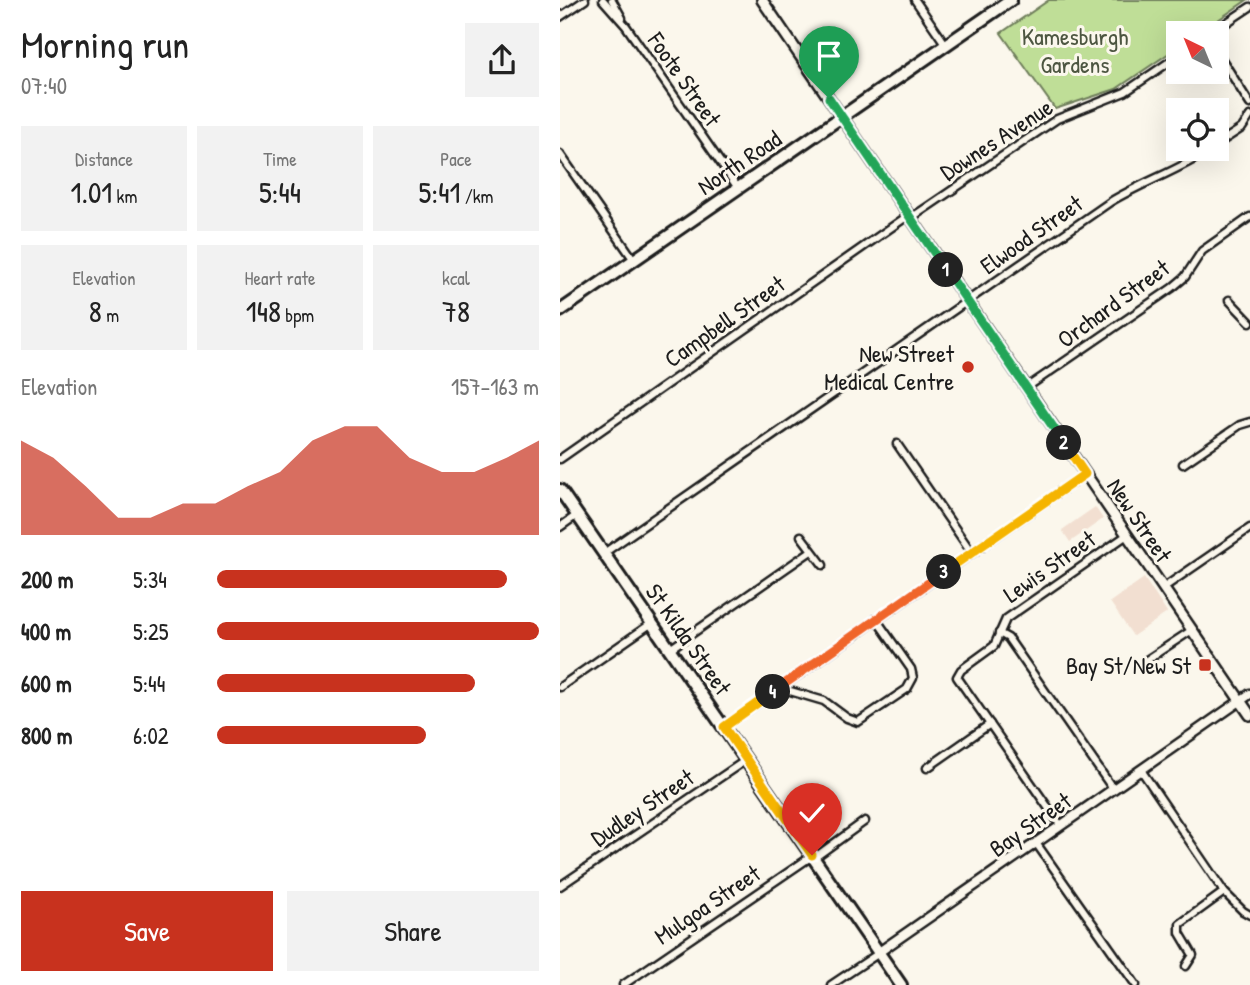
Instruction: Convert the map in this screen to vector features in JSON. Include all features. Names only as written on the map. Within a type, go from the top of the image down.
[{"type":"main road","name":"New Street","points":[[762,0],[1249,712]]},
{"type":"main road","name":"North Road","points":[[560,311],[1011,0]]},
{"type":"main road","name":"St Kilda Street","points":[[560,490],[901,985]]},
{"type":"street","points":[[560,17],[585,0]]},
{"type":"street","name":"Foote Street","points":[[603,0],[626,26]]},
{"type":"street","name":"Foote Street","points":[[612,0],[626,26],[738,188]]},
{"type":"street","points":[[915,0],[946,45]]},
{"type":"street","points":[[1229,21],[1250,7]]},
{"type":"street","name":"Downes Avenue","points":[[910,217],[1057,119],[1122,94],[1166,64]]},
{"type":"street","points":[[1229,71],[1250,104]]},
{"type":"street","points":[[1229,136],[1242,128],[1250,116]]},
{"type":"street","points":[[560,155],[634,260]]},
{"type":"street","name":"Elwood Street","points":[[604,553],[1110,202],[1193,161]]},
{"type":"street","name":"Campbell Street","points":[[560,459],[910,217]]},
{"type":"street","name":"Orchard Street","points":[[1027,388],[1172,288],[1185,277],[1202,251],[1250,217]]},
{"type":"street","points":[[1229,300],[1250,322]]},
{"type":"street","points":[[1183,464],[1240,425],[1250,422]]},
{"type":"street","points":[[897,444],[972,553]]},
{"type":"street","points":[[724,727],[1085,474]]},
{"type":"street","points":[[560,527],[577,515]]},
{"type":"street","points":[[1163,588],[1250,528]]},
{"type":"street","name":"Lewis Street","points":[[990,724],[957,677],[961,670],[994,646],[1006,620],[1127,535]]},
{"type":"street","points":[[802,536],[823,565]]},
{"type":"street","points":[[670,649],[811,551]]},
{"type":"street","points":[[780,688],[824,701],[847,718],[858,722],[906,689],[913,678],[911,669],[876,619]]},
{"type":"street","points":[[560,687],[652,623]]},
{"type":"street","points":[[1145,661],[1192,630]]},
{"type":"street","points":[[999,633],[1008,638],[1113,789]]},
{"type":"street","name":"Bay Street","points":[[831,985],[1250,694]]},
{"type":"street","points":[[927,768],[990,724],[1061,826]]},
{"type":"street","name":"Dudley Street","points":[[560,886],[746,760]]},
{"type":"street","points":[[1141,770],[1224,892],[1250,915]]},
{"type":"street","name":"Mulgoa Street","points":[[623,985],[865,821]]},
{"type":"street","points":[[1036,843],[1136,985]]},
{"type":"street","points":[[1186,967],[1193,955],[1180,933],[1180,924],[1224,892]]},
{"type":"shaded area","points":[[1095,507],[1103,519],[1070,542],[1062,530]]},
{"type":"shaded area","points":[[1144,578],[1167,613],[1133,636],[1110,602]]},
{"type":"green space","name":"Kamesburgh Gardens","points":[[1049,0],[1247,0],[1216,21],[1166,21],[1166,55],[1116,89],[1055,109],[1001,33]]},
{"type":"place","name":"New Street Medical Centre","points":[[968,367]]},
{"type":"place","name":"Bay St/New St","points":[[1205,665]]},
{"type":"route","points":[[812,855],[724,727],[1085,474],[829,98]]}]
